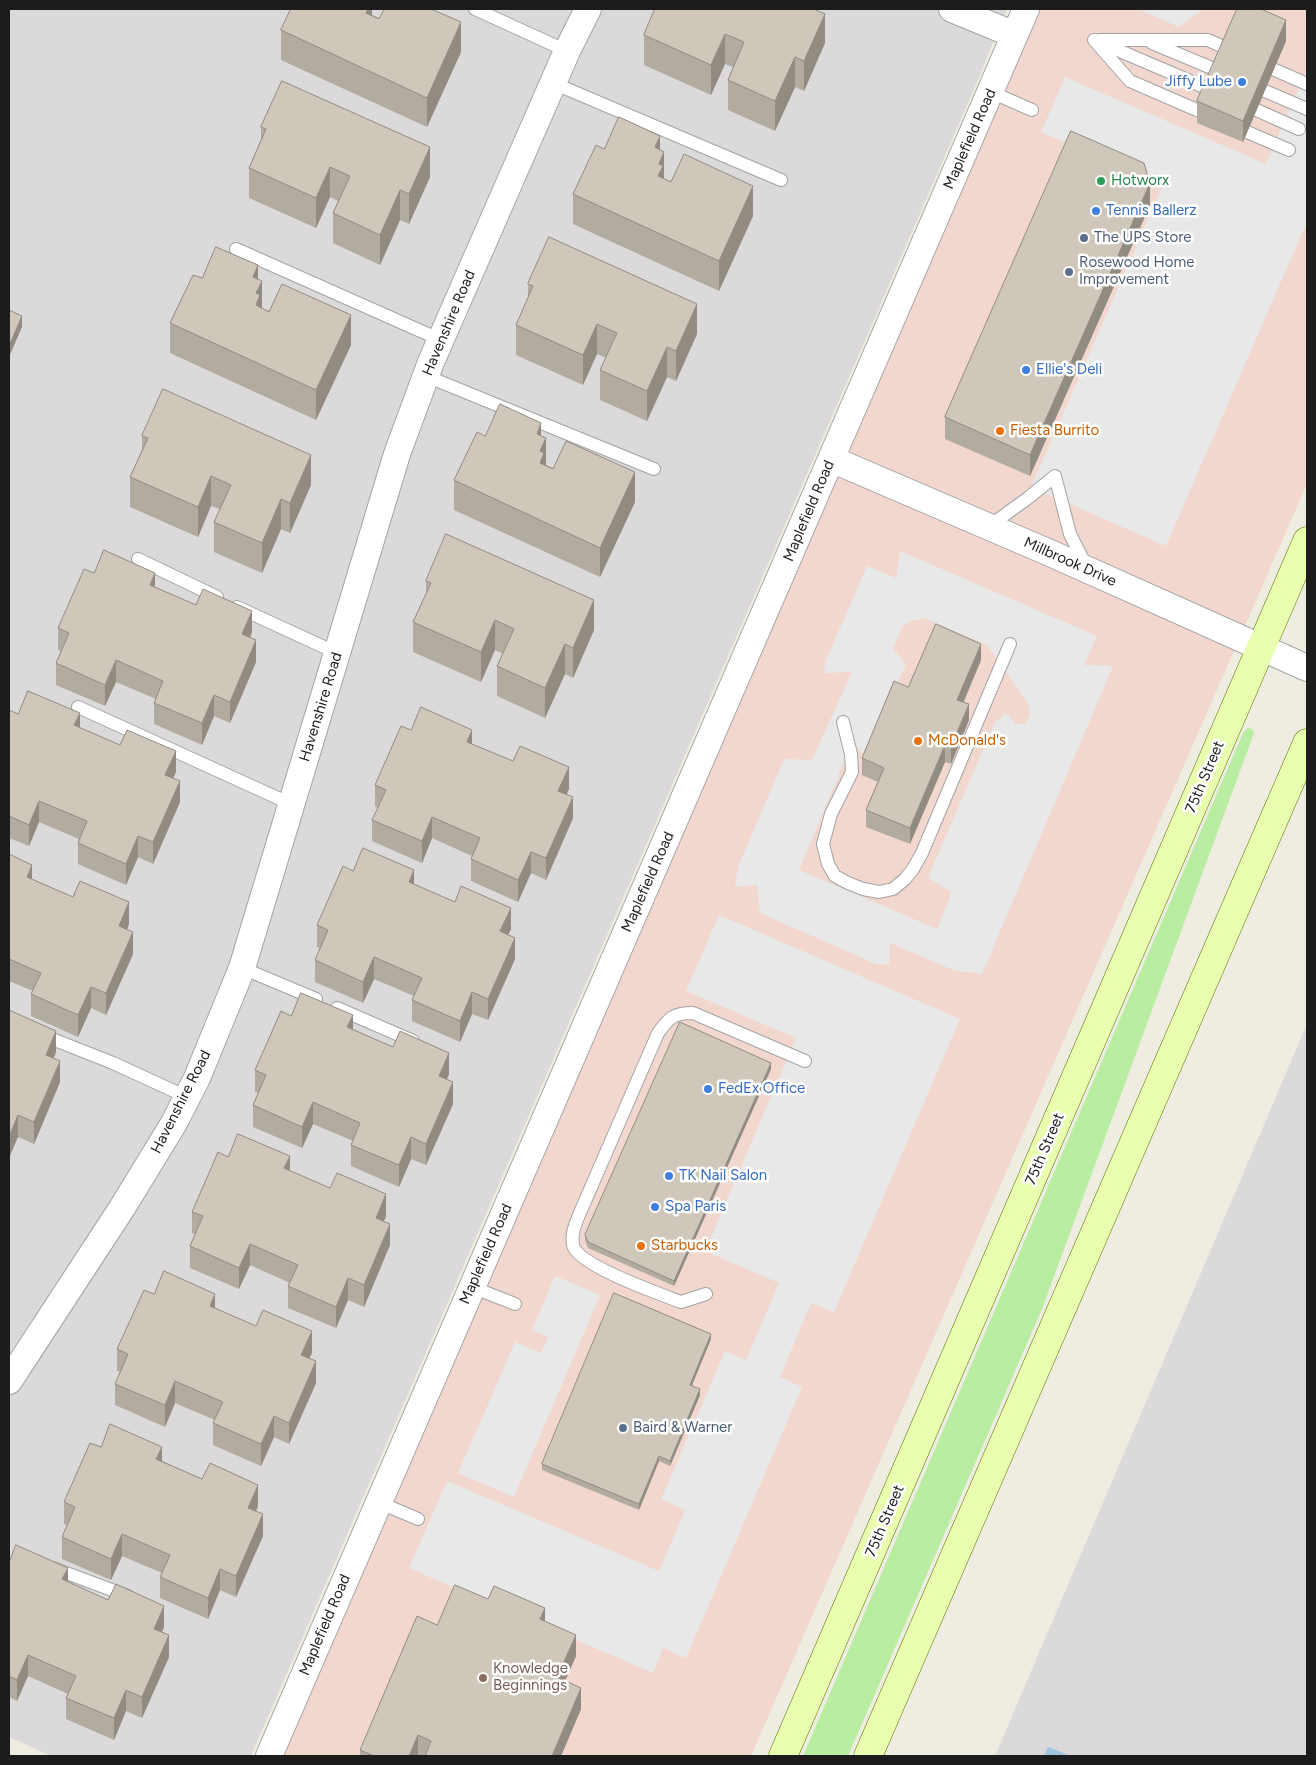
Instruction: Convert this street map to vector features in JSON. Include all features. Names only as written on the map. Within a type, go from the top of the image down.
[{"type":"main road","name":"75th Street","points":[[783,1756],[1307,541]]},
{"type":"main road","points":[[868,1756],[1307,743]]},
{"type":"street","name":"Havenshire Road","points":[[11,1373],[122,1208],[174,1123],[197,1078],[242,968],[397,454],[441,340],[567,51],[588,9]]},
{"type":"street","points":[[952,9],[1016,35]]},
{"type":"street","name":"Maplefield Road","points":[[269,1756],[1026,9]]},
{"type":"street","name":"Millbrook Drive","points":[[831,460],[988,526],[1307,668]]},
{"type":"lane","points":[[475,9],[567,51]]},
{"type":"lane","points":[[1094,40],[1208,40],[1307,84]]},
{"type":"lane","points":[[1094,40],[1299,128]]},
{"type":"lane","points":[[1094,40],[1130,81],[1289,150]]},
{"type":"lane","points":[[1145,40],[1307,109]]},
{"type":"lane","points":[[553,83],[781,180]]},
{"type":"lane","points":[[991,92],[1032,110]]},
{"type":"lane","points":[[236,249],[441,340]]},
{"type":"lane","points":[[426,376],[654,469]]},
{"type":"lane","points":[[988,526],[1055,476],[1070,534],[1087,570]]},
{"type":"lane","points":[[138,559],[337,653]]},
{"type":"lane","points":[[843,722],[851,754],[852,772],[831,814],[823,844],[828,864],[835,876],[863,889],[878,892],[893,889],[905,879],[922,853],[1010,644]]},
{"type":"lane","points":[[78,707],[291,804]]},
{"type":"lane","points":[[242,968],[417,1043]]},
{"type":"lane","points":[[706,1294],[681,1302],[596,1266],[579,1256],[573,1246],[573,1231],[578,1215],[658,1033],[669,1019],[681,1013],[693,1013],[805,1061]]},
{"type":"lane","points":[[26,1028],[113,1063],[187,1097]]},
{"type":"lane","points":[[472,1287],[515,1304]]},
{"type":"lane","points":[[378,1502],[418,1519]]},
{"type":"lane","points":[[44,1564],[142,1601]]},
{"type":"shaded area","points":[[9,9],[1007,9],[251,1756],[51,1756],[9,1737]]},
{"type":"shaded area","points":[[1029,9],[1307,9],[1307,484],[751,1756],[273,1756]]},
{"type":"shaded area","points":[[1138,9],[1203,9],[1179,27]]},
{"type":"shaded area","points":[[1307,70],[1307,222],[1166,546],[1031,487],[1163,185],[1041,132],[1065,77],[1266,164]]},
{"type":"shaded area","points":[[900,551],[1097,636],[1084,665],[1113,666],[982,974],[953,970],[890,943],[889,965],[876,964],[760,913],[757,885],[735,887],[738,867],[784,759],[812,760],[852,672],[824,673],[826,660],[867,566],[896,578]],"holes":[[[925,618],[987,645],[1027,702],[1030,715],[1025,724],[1016,724],[1006,713],[995,722],[928,878],[951,892],[937,929],[799,870],[853,741],[865,757],[906,664],[893,649],[902,627],[911,621]]]},
{"type":"shaded area","points":[[719,915],[960,1019],[834,1312],[811,1303],[780,1377],[802,1387],[686,1658],[663,1648],[653,1673],[409,1568],[447,1481],[659,1571],[685,1510],[661,1499],[725,1351],[746,1360],[779,1283],[705,1251],[796,1038],[686,991]]},
{"type":"shaded area","points":[[1307,1024],[1307,1756],[995,1756]]},
{"type":"shaded area","points":[[555,1276],[600,1295],[514,1497],[458,1473],[515,1342],[541,1353],[548,1337],[532,1330]]},
{"type":"green space","points":[[1248,728],[1252,729],[1254,733],[1042,1309],[848,1756],[803,1756],[1243,733]]},
{"type":"water","points":[[1048,1747],[1071,1756],[1044,1756]]},
{"type":"building","points":[[291,9],[368,9],[366,13],[379,19],[384,9],[431,9],[461,22],[427,98],[281,30]]},
{"type":"building","points":[[655,9],[814,9],[825,14],[804,61],[795,57],[775,101],[728,80],[744,42],[725,34],[711,65],[644,35]]},
{"type":"building","name":"Jiffy Lube","points":[[1237,9],[1261,9],[1286,20],[1243,121],[1197,101]]},
{"type":"building","points":[[282,81],[430,147],[409,194],[400,190],[380,235],[333,213],[350,176],[330,167],[316,198],[249,168],[266,129],[261,127]]},
{"type":"building","points":[[619,117],[660,136],[655,147],[664,152],[659,164],[663,166],[658,176],[671,182],[684,154],[753,186],[719,261],[573,194],[596,145],[604,149]]},
{"type":"building","points":[[1071,131],[1144,163],[1150,183],[1030,455],[945,417]]},
{"type":"building","points":[[549,237],[697,304],[676,351],[667,347],[647,391],[600,370],[617,333],[597,324],[583,355],[516,325],[533,286],[528,284]]},
{"type":"building","points":[[216,247],[258,265],[253,277],[262,281],[256,293],[260,295],[256,305],[269,312],[282,284],[351,315],[316,390],[170,323],[193,275],[202,278]]},
{"type":"building","points":[[9,310],[22,316],[9,346]]},
{"type":"building","points":[[163,389],[311,455],[290,503],[281,499],[262,543],[214,522],[231,485],[211,476],[198,507],[130,477],[148,438],[142,436]]},
{"type":"building","points":[[500,404],[541,423],[537,434],[546,438],[540,451],[544,453],[540,463],[553,469],[566,441],[635,472],[600,548],[454,480],[477,432],[485,436]]},
{"type":"building","points":[[446,534],[594,600],[573,648],[565,644],[545,688],[497,666],[514,629],[495,620],[481,652],[413,622],[431,583],[426,581]]},
{"type":"building","points":[[104,550],[155,573],[150,585],[196,605],[203,589],[252,611],[242,634],[256,640],[230,702],[214,695],[202,723],[154,703],[163,681],[116,660],[105,685],[56,663],[69,633],[58,628],[84,569],[94,573]]},
{"type":"building","name":"McDonald's","points":[[936,624],[981,644],[957,700],[969,704],[951,747],[945,745],[910,828],[866,810],[884,768],[862,758],[894,681],[908,687]]},
{"type":"building","points":[[28,691],[80,713],[74,725],[120,745],[127,730],[176,751],[165,775],[180,781],[153,842],[138,836],[126,864],[78,843],[87,821],[39,801],[29,825],[9,816],[9,710],[18,714]]},
{"type":"building","points":[[421,707],[472,730],[467,742],[513,761],[520,746],[569,767],[558,791],[573,797],[546,858],[531,852],[518,880],[471,859],[480,838],[432,817],[422,841],[372,820],[386,790],[375,785],[401,726],[411,730]]},
{"type":"building","points":[[363,848],[414,870],[409,882],[455,902],[461,886],[511,908],[500,931],[515,938],[488,999],[472,992],[460,1021],[412,1000],[422,978],[374,957],[363,982],[315,960],[328,930],[317,925],[343,866],[353,871]]},
{"type":"building","points":[[9,854],[32,865],[27,877],[73,897],[80,881],[129,902],[119,926],[133,932],[106,993],[91,987],[78,1015],[31,994],[41,973],[9,959]]},
{"type":"building","points":[[301,993],[353,1015],[347,1027],[393,1047],[400,1031],[449,1053],[439,1076],[453,1082],[426,1144],[411,1137],[399,1165],[351,1145],[360,1123],[313,1102],[302,1127],[253,1105],[266,1075],[255,1070],[281,1011],[291,1016]]},
{"type":"building","points":[[9,1010],[56,1031],[46,1055],[60,1061],[34,1122],[18,1115],[9,1137]]},
{"type":"building","points":[[680,1022],[771,1063],[674,1281],[588,1242],[585,1235]]},
{"type":"building","points":[[238,1134],[290,1156],[284,1168],[330,1188],[337,1173],[386,1194],[376,1218],[390,1224],[364,1285],[348,1278],[336,1307],[288,1286],[298,1265],[250,1244],[239,1268],[190,1246],[203,1216],[192,1212],[218,1152],[228,1157]]},
{"type":"building","points":[[164,1271],[215,1294],[210,1306],[256,1326],[263,1310],[312,1331],[301,1355],[316,1361],[289,1423],[274,1416],[261,1444],[213,1423],[223,1402],[175,1381],[165,1405],[115,1384],[128,1354],[117,1349],[144,1290],[154,1294]]},
{"type":"building","name":"Baird & Warner","points":[[614,1293],[711,1334],[690,1385],[700,1389],[670,1461],[659,1456],[639,1504],[542,1464]]},
{"type":"building","points":[[110,1424],[162,1447],[156,1459],[202,1479],[210,1463],[258,1485],[248,1508],[263,1514],[236,1576],[220,1569],[208,1598],[160,1577],[170,1555],[122,1534],[111,1559],[62,1537],[75,1507],[64,1502],[90,1443],[101,1447]]},
{"type":"building","points":[[16,1545],[68,1568],[62,1579],[108,1600],[116,1584],[164,1606],[154,1629],[169,1635],[142,1697],[126,1690],[114,1718],[66,1698],[76,1676],[28,1655],[17,1680],[9,1676],[9,1563]]},
{"type":"building","name":"Knowledge Beginnings","points":[[455,1585],[488,1599],[494,1586],[545,1608],[540,1619],[576,1635],[557,1677],[581,1688],[552,1756],[425,1756],[431,1741],[418,1735],[409,1756],[374,1756],[360,1750],[417,1616],[437,1625]]},
{"type":"place","name":"Jiffy Lube","points":[[1242,82]]},
{"type":"place","name":"Hotworx","points":[[1101,181]]},
{"type":"place","name":"Tennis Ballerz","points":[[1096,211]]},
{"type":"place","name":"The UPS Store","points":[[1084,238]]},
{"type":"place","name":"Rosewood Home Improvement","points":[[1069,272]]},
{"type":"place","name":"Ellie's Deli","points":[[1026,370]]},
{"type":"place","name":"Fiesta Burrito","points":[[1000,431]]},
{"type":"place","name":"McDonald's","points":[[918,741]]},
{"type":"place","name":"FedEx Office","points":[[708,1089]]},
{"type":"place","name":"TK Nail Salon","points":[[669,1176]]},
{"type":"place","name":"Spa Paris","points":[[655,1207]]},
{"type":"place","name":"Starbucks","points":[[641,1246]]},
{"type":"place","name":"Baird & Warner","points":[[623,1428]]},
{"type":"place","name":"Knowledge Beginnings","points":[[483,1678]]}]
